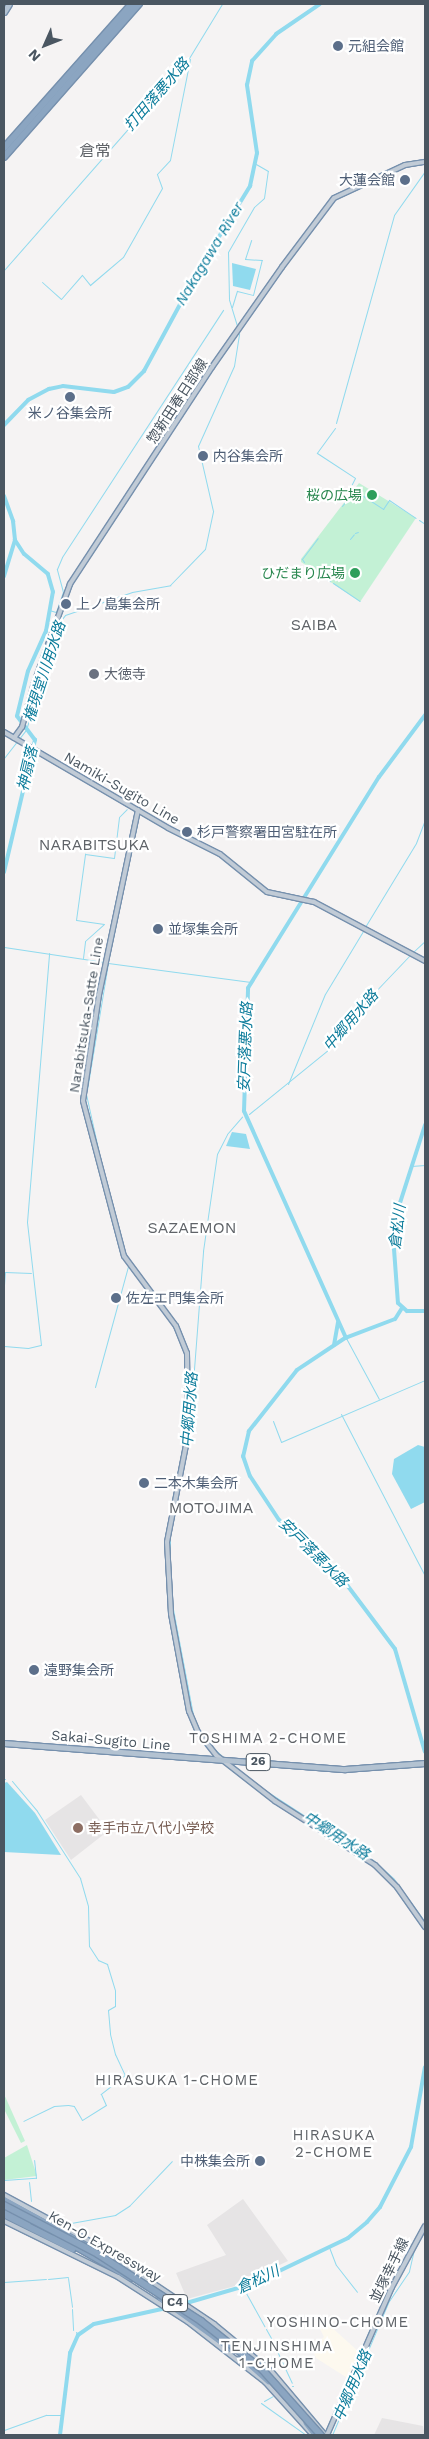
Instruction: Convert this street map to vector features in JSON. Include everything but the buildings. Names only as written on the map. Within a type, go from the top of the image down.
[{"type":"highway","points":[[4,148],[132,4]]},
{"type":"highway","points":[[4,157],[139,4]]},
{"type":"highway","points":[[4,2200],[57,2226],[138,2281]]},
{"type":"highway","name":"Ken-O Expressway","points":[[4,2207],[72,2240],[201,2320],[256,2363],[290,2397],[317,2435]]},
{"type":"highway","points":[[4,2214],[138,2281]]},
{"type":"main road","points":[[4,12],[9,4]]},
{"type":"main road","name":"惣新田春日部線","points":[[14,738],[22,727],[34,682],[70,584],[238,330],[334,198],[405,165],[425,162]]},
{"type":"main road","points":[[4,732],[14,738]]},
{"type":"main road","name":"Namiki-Sugito Line","points":[[14,738],[138,810],[223,856],[267,892],[306,899],[425,962]]},
{"type":"main road","name":"Narabitsuka-Satte Line","points":[[138,810],[124,863],[99,995],[83,1101],[124,1256],[176,1326],[187,1352],[189,1422],[167,1542],[169,1603],[189,1711],[201,1737],[222,1760],[275,1801],[375,1865],[397,1887],[425,1927]]},
{"type":"main road","name":"Sakai-Sugito Line","points":[[4,1743],[360,1769],[425,1763]]},
{"type":"main road","points":[[231,1768],[235,1761]]},
{"type":"main road","points":[[4,2195],[75,2232],[190,2307],[263,2363],[314,2419],[326,2435]]},
{"type":"main road","points":[[4,2221],[113,2274],[162,2304],[247,2366],[286,2402],[317,2435]]},
{"type":"main road","name":"並塚幸手線","points":[[326,2435],[392,2288],[425,2226]]},
{"type":"main road","points":[[314,2419],[317,2435]]},
{"type":"main road","points":[[317,2424],[324,2428],[332,2425]]},
{"type":"shaded area","name":"幸手市立八代小学校","points":[[81,1795],[108,1831],[71,1860],[45,1820]]},
{"type":"shaded area","points":[[243,2199],[288,2261],[235,2286],[187,2299],[176,2273],[226,2255],[207,2225]]},
{"type":"shaded area","points":[[329,2325],[359,2352],[349,2379],[316,2358],[312,2348],[324,2337],[320,2329]]},
{"type":"shaded area","points":[[382,2418],[423,2426],[425,2435],[374,2435]]},
{"type":"green space","points":[[359,483],[416,518],[360,602],[301,562],[301,559]]},
{"type":"green space","points":[[4,2094],[25,2141],[21,2143],[4,2109]]},
{"type":"green space","points":[[27,2145],[37,2176],[4,2180],[4,2158]]},
{"type":"water","points":[[232,263],[256,269],[250,290],[233,286]]},
{"type":"water","points":[[232,1132],[246,1134],[250,1149],[226,1146]]},
{"type":"water","points":[[418,1445],[425,1447],[425,1502],[411,1509],[392,1474],[394,1459]]},
{"type":"water","points":[[7,1782],[35,1813],[61,1855],[4,1852],[4,1783]]},
{"type":"waterway","name":"打田落悪水路","points":[[4,270],[186,63],[222,4]]},
{"type":"waterway","name":"Nakagawa River","points":[[4,425],[28,400],[49,389],[63,386],[114,392],[128,387],[144,371],[198,271],[250,186],[257,153],[247,85],[252,61],[276,34],[320,4]]},
{"type":"waterway","points":[[42,282],[61,299],[82,275],[90,285],[123,257],[162,188],[157,174],[170,160],[190,59]]},
{"type":"waterway","name":"権現堂川用水路","points":[[238,329],[229,299],[228,252],[254,207],[264,198],[268,171],[256,164]]},
{"type":"waterway","points":[[336,423],[394,215],[425,171]]},
{"type":"waterway","points":[[232,307],[237,291],[253,295],[262,260],[245,259],[251,240]]},
{"type":"waterway","points":[[49,610],[56,612],[63,592],[57,569],[62,557],[223,310]]},
{"type":"waterway","name":"権現堂川用水路","points":[[4,758],[26,730],[58,624],[65,615],[132,592],[170,585],[205,549],[213,511],[198,446],[234,366],[239,333]]},
{"type":"waterway","points":[[335,428],[317,453],[355,478],[352,484]]},
{"type":"waterway","points":[[354,490],[383,509],[389,500],[416,518]]},
{"type":"waterway","points":[[342,506],[354,491]]},
{"type":"waterway","name":"Nakagawa River","points":[[4,496],[13,521],[15,540],[4,576]]},
{"type":"waterway","points":[[419,520],[425,524]]},
{"type":"waterway","points":[[350,539],[354,534]]},
{"type":"waterway","points":[[304,562],[302,559],[318,538]]},
{"type":"waterway","name":"神扇落","points":[[4,872],[35,740],[17,716],[28,671],[46,631],[53,592],[48,574],[24,554],[15,540]]},
{"type":"waterway","points":[[321,575],[330,581]]},
{"type":"waterway","points":[[333,583],[360,601]]},
{"type":"waterway","name":"安戸落悪水路","points":[[346,1338],[244,1111],[248,988],[379,777],[425,715]]},
{"type":"waterway","points":[[83,958],[85,941],[104,924],[76,920],[85,854],[114,858],[119,817],[127,809]]},
{"type":"waterway","points":[[365,927],[416,843],[425,820]]},
{"type":"waterway","points":[[288,1084],[325,994],[363,931]]},
{"type":"waterway","name":"中郷用水路","points":[[413,952],[425,941]]},
{"type":"waterway","points":[[4,947],[104,962]]},
{"type":"waterway","points":[[4,1346],[28,1348],[41,1345],[27,1222],[49,953]]},
{"type":"waterway","name":"中郷用水路","points":[[249,1114],[329,1049],[370,997],[410,955]]},
{"type":"waterway","points":[[108,963],[251,982]]},
{"type":"waterway","points":[[87,1090],[108,963]]},
{"type":"waterway","points":[[86,1094],[99,1153]]},
{"type":"waterway","name":"中郷用水路","points":[[188,1447],[203,1251],[217,1154],[227,1134],[242,1117]]},
{"type":"waterway","name":"倉松川","points":[[425,1125],[400,1203],[394,1249],[398,1303],[407,1311],[425,1311]]},
{"type":"waterway","points":[[411,1166],[425,1165]]},
{"type":"waterway","points":[[95,1387],[128,1266]]},
{"type":"waterway","points":[[4,1285],[5,1272],[31,1273]]},
{"type":"waterway","name":"安戸落悪水路","points":[[402,1308],[395,1319],[345,1338],[297,1370],[249,1431],[243,1456],[250,1476],[279,1520],[347,1585],[395,1649],[425,1752]]},
{"type":"waterway","name":"安戸落悪水路","points":[[334,1345],[338,1322]]},
{"type":"waterway","points":[[346,1338],[379,1399]]},
{"type":"waterway","points":[[273,1421],[281,1442],[425,1380]]},
{"type":"waterway","points":[[341,1414],[425,1576]]},
{"type":"waterway","name":"中郷用水路","points":[[170,1537],[170,1568]]},
{"type":"waterway","name":"中郷用水路","points":[[173,1609],[193,1715]]},
{"type":"waterway","name":"中郷用水路","points":[[198,1728],[203,1736]]},
{"type":"waterway","name":"中郷用水路","points":[[208,1743],[223,1757]]},
{"type":"waterway","name":"中郷用水路","points":[[233,1765],[250,1779]]},
{"type":"waterway","points":[[12,1781],[37,1811],[80,1878],[88,1906],[89,1946],[98,1960],[107,1964],[115,1990],[115,2006],[108,2010],[110,2034],[115,2054],[125,2075],[101,2094],[106,2105],[82,2120],[74,2106],[68,2105],[54,2106],[23,2121]]},
{"type":"waterway","name":"中郷用水路","points":[[257,1785],[373,1860],[394,1879],[425,1922]]},
{"type":"waterway","name":"倉松川","points":[[183,2304],[252,2284],[348,2238],[367,2222],[380,2207],[411,2147],[425,2067]]},
{"type":"waterway","points":[[4,2180],[36,2178],[34,2160]]},
{"type":"waterway","points":[[71,2223],[115,2215],[129,2206],[172,2161]]},
{"type":"waterway","points":[[29,2182],[31,2201]]},
{"type":"waterway","name":"中郷用水路","points":[[422,2235],[425,2230]]},
{"type":"waterway","points":[[329,2247],[336,2265],[357,2292]]},
{"type":"waterway","name":"中郷用水路","points":[[332,2435],[389,2301],[409,2271],[414,2250]]},
{"type":"waterway","points":[[48,2279],[68,2277]]},
{"type":"waterway","points":[[68,2278],[72,2307]]},
{"type":"waterway","points":[[4,2282],[46,2279]]},
{"type":"waterway","points":[[246,2293],[264,2326]]},
{"type":"waterway","name":"倉松川","points":[[60,2435],[70,2353],[78,2335],[94,2324],[166,2308]]},
{"type":"waterway","points":[[72,2309],[73,2330]]},
{"type":"waterway","points":[[266,2329],[276,2347]]},
{"type":"waterway","points":[[277,2351],[292,2383]]},
{"type":"waterway","points":[[264,2401],[273,2396]]},
{"type":"waterway","points":[[261,2403],[306,2435]]},
{"type":"waterway","points":[[4,2430],[46,2415],[62,2415]]},
{"type":"place","name":"元組会館","points":[[338,46]]},
{"type":"place","name":"大蓮会館","points":[[405,180]]},
{"type":"place","name":"米ノ谷集会所","points":[[70,397]]},
{"type":"place","name":"内谷集会所","points":[[203,456]]},
{"type":"place","name":"桜の広場","points":[[372,495]]},
{"type":"place","name":"ひだまり広場","points":[[355,573]]},
{"type":"place","name":"上ノ島集会所","points":[[66,604]]},
{"type":"place","name":"大徳寺","points":[[94,674]]},
{"type":"place","name":"杉戸警察署田宮駐在所","points":[[187,832]]},
{"type":"place","name":"並塚集会所","points":[[158,929]]},
{"type":"place","name":"佐左エ門集会所","points":[[116,1298]]},
{"type":"place","name":"二本木集会所","points":[[144,1483]]},
{"type":"place","name":"遠野集会所","points":[[34,1670]]},
{"type":"place","name":"幸手市立八代小学校","points":[[78,1828]]},
{"type":"place","name":"中株集会所","points":[[260,2161]]},
{"type":"district","name":"倉常","points":[[95,151]]},
{"type":"district","name":"SAIBA","points":[[314,625]]},
{"type":"district","name":"NARABITSUKA","points":[[94,845]]},
{"type":"district","name":"SAZAEMON","points":[[192,1228]]},
{"type":"district","name":"MOTOJIMA","points":[[211,1508]]},
{"type":"district","name":"TOSHIMA 2-CHOME","points":[[268,1739]]},
{"type":"district","name":"HIRASUKA 1-CHOME","points":[[177,2081]]},
{"type":"district","name":"HIRASUKA 2-CHOME","points":[[334,2144]]},
{"type":"district","name":"YOSHINO-CHOME","points":[[338,2323]]},
{"type":"district","name":"TENJINSHIMA 1-CHOME","points":[[277,2354]]}]
